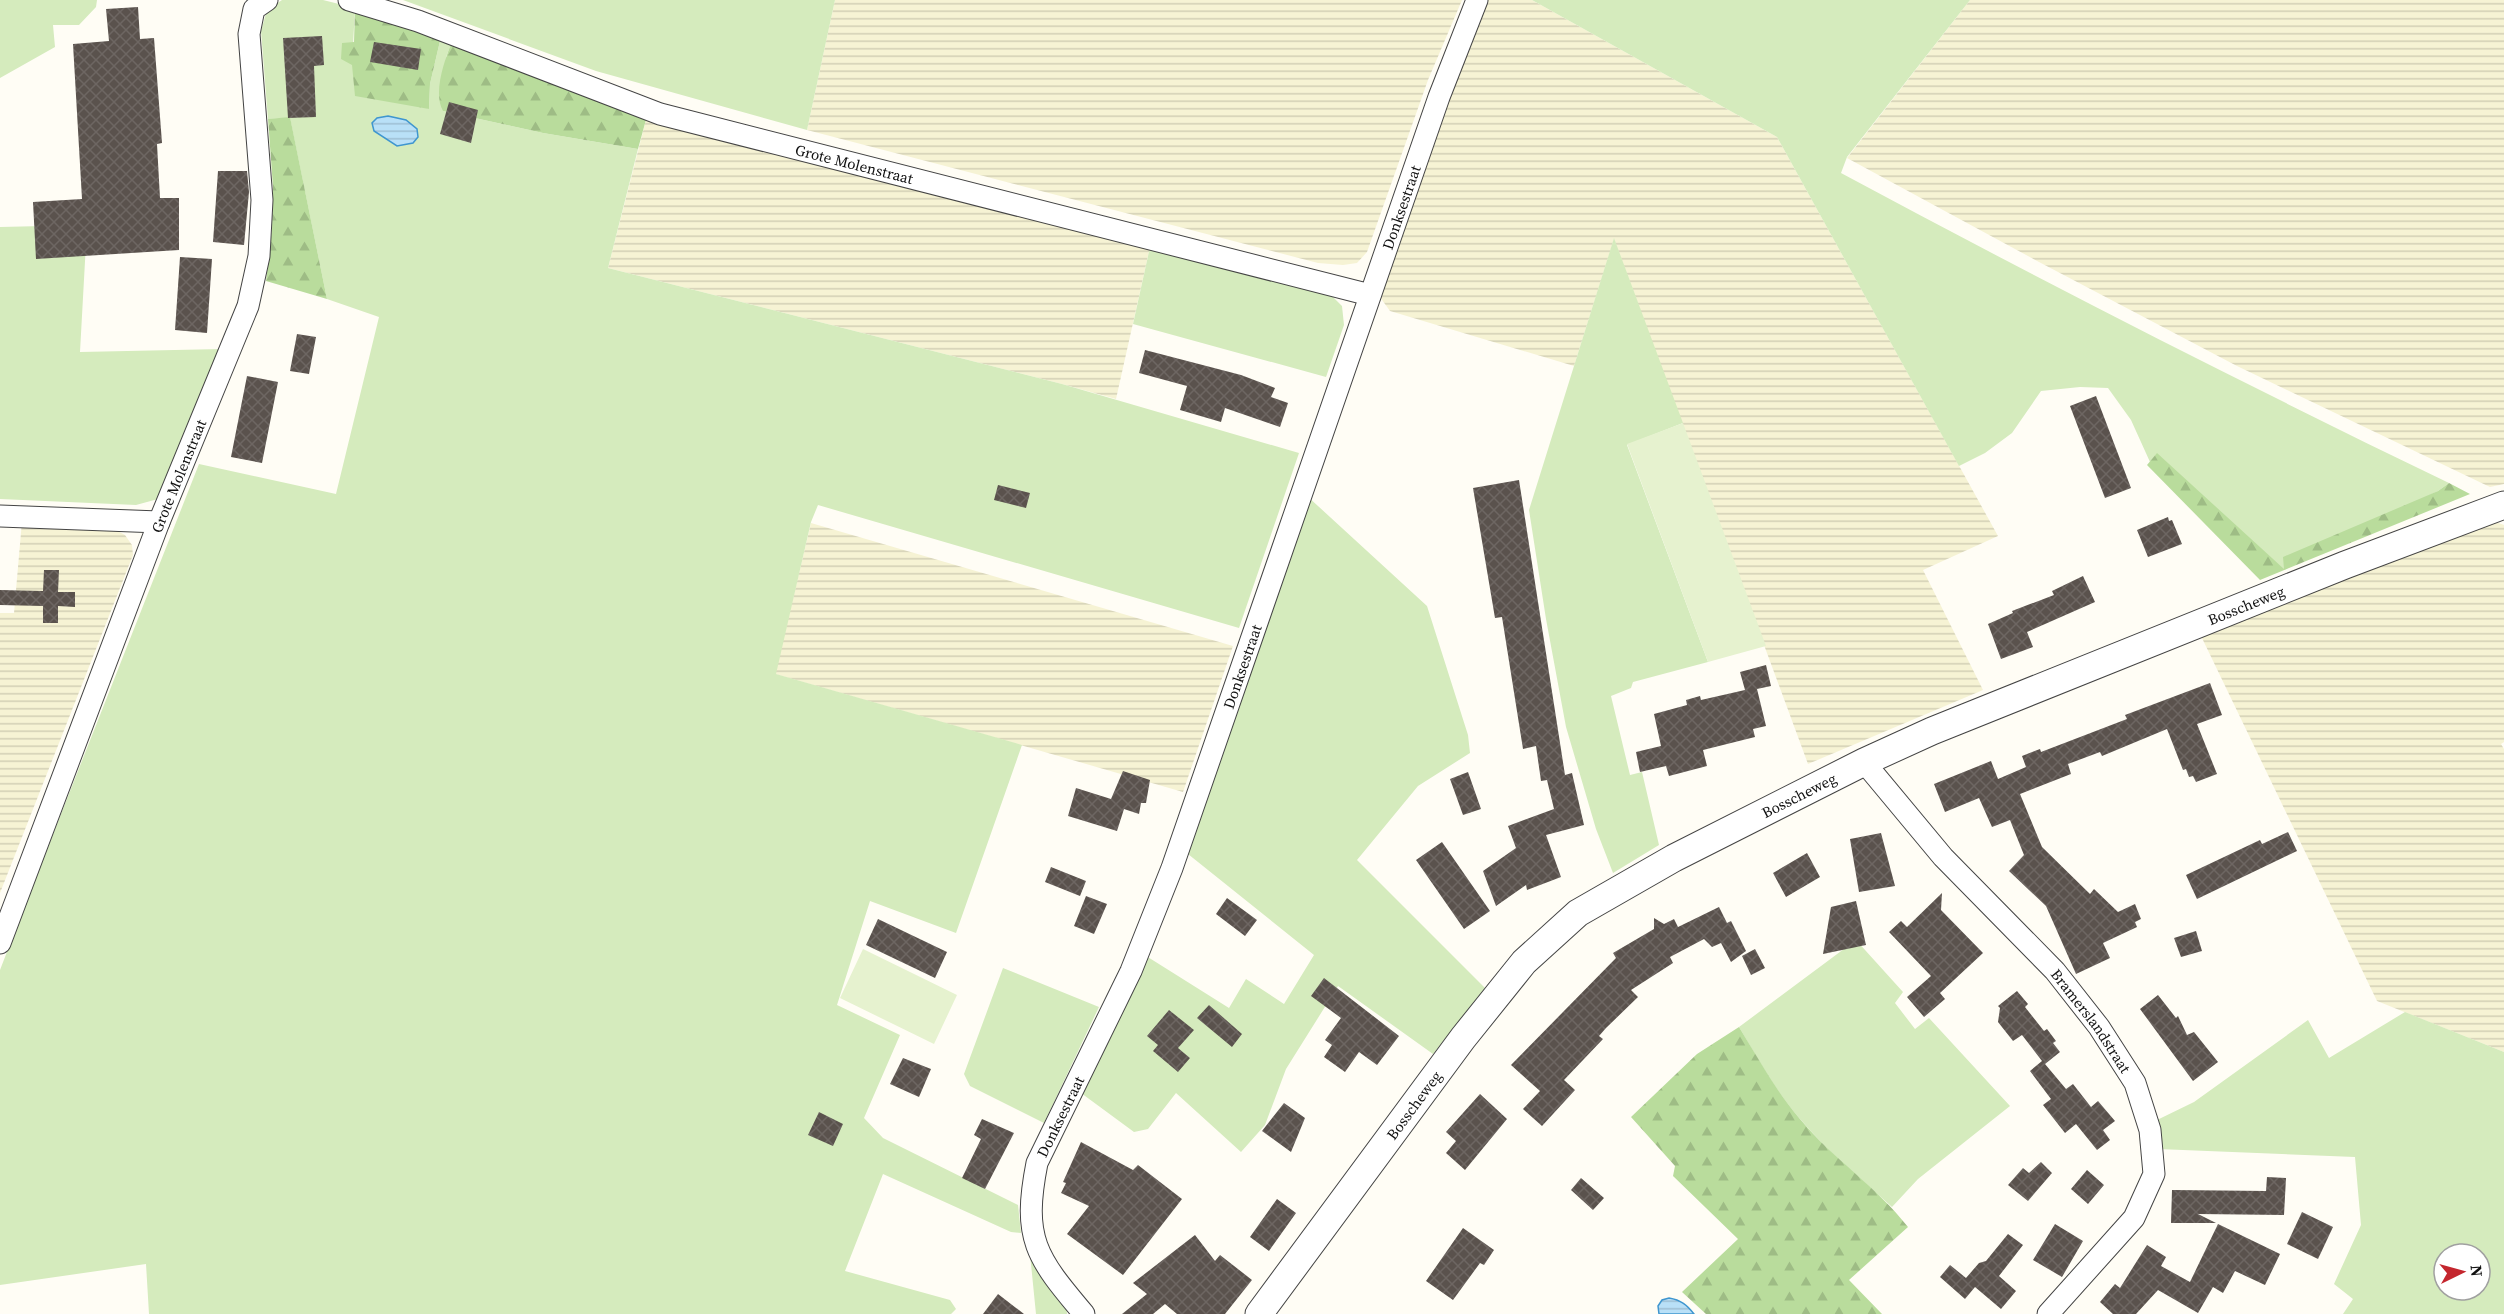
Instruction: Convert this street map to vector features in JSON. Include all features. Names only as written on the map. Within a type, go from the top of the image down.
[{"type":"street","name":"Grote Molenstraat","points":[[0,943],[159,522],[248,306],[259,256],[262,200],[249,34],[254,9],[267,0]]},
{"type":"street","name":"Grote Molenstraat","points":[[349,0],[418,21],[660,114],[1370,295]]},
{"type":"street","name":"Donksestraat","points":[[1084,1314],[1053,1277],[1039,1254],[1031,1226],[1030,1207],[1037,1163],[1126,980],[1172,868],[1439,97],[1477,0]]},
{"type":"street","name":"Bosscheweg","points":[[1259,1314],[1463,1038],[1524,962],[1578,913],[1674,858],[1864,762],[1932,731],[2323,574],[2504,505]]},
{"type":"street","points":[[0,516],[159,522]]},
{"type":"street","name":"Bramerslandstraat","points":[[1864,762],[1943,857],[2055,971],[2099,1027],[2135,1083],[2150,1130],[2154,1174],[2134,1218],[2048,1314]]},
{"type":"shaded area","points":[[835,0],[1462,0],[1428,80],[1367,252],[1357,263],[1343,265],[1318,263],[807,130]]},
{"type":"shaded area","points":[[1482,0],[1532,0],[1777,137],[1998,536],[1923,570],[1983,690],[1808,764],[1614,239],[1574,366],[1390,311],[1377,293]]},
{"type":"shaded area","points":[[1970,0],[2504,0],[2504,484],[2490,487],[2237,366],[1847,158]]},
{"type":"shaded area","points":[[647,116],[1150,247],[1116,399],[608,268]]},
{"type":"shaded area","points":[[22,521],[114,529],[125,535],[132,545],[133,555],[0,893],[0,613],[14,613]]},
{"type":"shaded area","points":[[2493,521],[2504,525],[2504,742],[2501,744],[2504,749],[2504,1052],[2377,1001],[2201,636],[2286,604],[2291,596]]},
{"type":"shaded area","points":[[811,523],[1233,646],[1183,792],[775,674]]},
{"type":"green space","points":[[0,0],[97,0],[96,7],[79,25],[53,25],[55,47],[0,78]]},
{"type":"green space","points":[[282,0],[323,0],[355,8],[352,65],[429,109],[430,84],[440,41],[451,44],[446,57],[443,111],[543,133],[638,149],[608,268],[1062,384],[1299,453],[1239,628],[818,505],[811,522],[776,674],[1022,745],[956,933],[870,901],[837,1005],[900,1035],[864,1118],[883,1138],[1018,1205],[1021,1233],[1011,1232],[883,1174],[845,1271],[950,1300],[956,1309],[951,1314],[149,1314],[146,1264],[0,1285],[0,970],[20,918],[199,464],[336,494],[379,317],[327,299],[290,118],[268,119],[261,31],[267,10]],"holes":[[[374,131],[413,143],[397,146]]]},
{"type":"green space","points":[[403,0],[835,0],[807,130],[596,71]]},
{"type":"green space","points":[[1532,0],[1970,0],[1847,157],[1841,173],[2143,331],[2449,483],[2438,491],[2284,570],[2157,454],[2150,462],[2131,420],[2108,388],[2080,387],[2041,391],[2012,433],[1985,453],[1959,466],[1777,137]]},
{"type":"green space","points":[[355,8],[440,41],[430,84],[429,109],[355,96],[352,65],[341,59],[342,43],[354,42]]},
{"type":"green space","points":[[451,44],[647,116],[638,149],[543,133],[443,111],[440,104],[439,87]]},
{"type":"green space","points":[[290,117],[327,299],[266,281],[272,229],[273,187],[268,119]]},
{"type":"green space","points":[[87,225],[80,352],[222,349],[158,499],[136,505],[0,499],[0,227]]},
{"type":"green space","points":[[1614,238],[1683,423],[1627,445],[1708,662],[1633,682],[1631,688],[1611,696],[1630,775],[1642,772],[1659,845],[1613,873],[1596,829],[1566,727],[1529,510]]},
{"type":"green space","points":[[1150,247],[1328,292],[1342,306],[1344,325],[1326,377],[1133,324]]},
{"type":"green space","points":[[1683,423],[1766,646],[1708,662],[1627,444]]},
{"type":"green space","points":[[2157,453],[2284,569],[2283,557],[2438,491],[2449,483],[2470,494],[2260,580],[2147,465]]},
{"type":"green space","points":[[1306,495],[1427,606],[1468,735],[1470,753],[1418,786],[1357,860],[1485,988],[1433,1054],[1338,986],[1286,1069],[1265,1125],[1241,1152],[1176,1093],[1148,1129],[1134,1132],[1081,1093],[1143,954],[1229,1008],[1246,979],[1284,1004],[1314,955],[1183,850]]},
{"type":"green space","points":[[1856,940],[1903,992],[1895,1003],[1915,1029],[1929,1018],[2010,1106],[1918,1179],[1892,1207],[1811,1132],[1775,1087],[1739,1027]]},
{"type":"green space","points":[[863,949],[957,995],[934,1044],[840,998]]},
{"type":"green space","points":[[1003,968],[1099,1007],[1044,1123],[970,1086],[964,1074]]},
{"type":"green space","points":[[2405,1012],[2504,1052],[2504,1314],[2343,1314],[2353,1299],[2334,1284],[2361,1225],[2355,1157],[2158,1149],[2157,1120],[2194,1102],[2308,1020],[2329,1058]]},
{"type":"green space","points":[[1739,1027],[1775,1086],[1800,1119],[1826,1147],[1883,1199],[1908,1227],[1849,1280],[1882,1314],[1706,1314],[1682,1292],[1738,1239],[1673,1176],[1675,1166],[1631,1117],[1697,1054]]},
{"type":"green space","points":[[1030,1254],[1066,1301],[1067,1314],[1036,1314]]},
{"type":"water","points":[[388,116],[406,120],[417,129],[418,137],[413,143],[397,146],[374,131],[372,123],[377,118]]},
{"type":"water","points":[[1669,1298],[1683,1303],[1694,1314],[1659,1314],[1658,1306],[1662,1300]]},
{"type":"building","points":[[138,7],[140,39],[154,38],[162,143],[157,144],[160,198],[179,198],[179,250],[36,259],[33,202],[82,199],[73,44],[109,41],[106,9]]},
{"type":"building","points":[[322,36],[324,65],[314,66],[316,117],[288,118],[283,38]]},
{"type":"building","points":[[374,42],[421,49],[418,70],[370,62]]},
{"type":"building","points":[[449,102],[478,110],[471,143],[440,134]]},
{"type":"building","points":[[218,171],[247,171],[249,192],[244,245],[213,242]]},
{"type":"building","points":[[180,257],[212,259],[207,333],[175,330]]},
{"type":"building","points":[[297,334],[316,337],[309,374],[290,371]]},
{"type":"building","points":[[1145,350],[1241,375],[1275,388],[1271,397],[1288,403],[1280,427],[1225,408],[1221,422],[1180,410],[1187,386],[1139,373]]},
{"type":"building","points":[[247,376],[278,382],[262,463],[231,457]]},
{"type":"building","points":[[2096,396],[2131,488],[2105,498],[2070,406]]},
{"type":"building","points":[[1519,480],[1565,775],[1572,773],[1584,825],[1546,835],[1561,877],[1527,890],[1526,885],[1496,906],[1483,871],[1516,848],[1508,826],[1554,809],[1547,780],[1541,781],[1536,746],[1523,749],[1502,617],[1495,618],[1473,488]]},
{"type":"building","points":[[998,485],[1030,493],[1026,508],[994,500]]},
{"type":"building","points":[[2168,517],[2169,521],[2172,520],[2182,544],[2148,557],[2137,530]]},
{"type":"building","points":[[44,570],[59,570],[58,592],[75,592],[75,607],[58,606],[58,623],[43,623],[43,606],[0,605],[0,590],[43,591]]},
{"type":"building","points":[[2083,576],[2095,602],[2027,632],[2033,647],[2001,659],[1988,624],[2013,613],[2012,611],[2054,595],[2052,591]]},
{"type":"building","points":[[1766,665],[1771,686],[1757,689],[1766,726],[1753,729],[1755,737],[1703,750],[1707,766],[1669,776],[1666,766],[1640,772],[1636,752],[1661,746],[1654,714],[1687,705],[1686,700],[1700,696],[1701,700],[1745,690],[1740,672]]},
{"type":"building","points":[[2210,683],[2222,715],[2197,724],[2217,774],[2196,782],[2193,776],[2189,777],[2186,769],[2183,770],[2167,729],[2102,756],[2100,752],[2068,764],[2071,774],[2020,794],[2042,847],[2090,894],[2094,889],[2118,912],[2135,904],[2141,919],[2135,922],[2137,927],[2103,943],[2110,958],[2076,974],[2046,906],[2009,871],[2024,855],[2010,820],[1992,827],[1979,798],[1945,812],[1934,784],[1991,761],[1998,779],[2026,767],[2022,756],[2040,749],[2041,752],[2127,719],[2125,715]]},
{"type":"building","points":[[1123,771],[1150,780],[1146,803],[1141,803],[1139,814],[1124,809],[1117,831],[1068,816],[1076,788],[1111,799]]},
{"type":"building","points":[[1468,772],[1481,809],[1463,815],[1450,779]]},
{"type":"building","points":[[2288,832],[2297,851],[2197,899],[2186,875],[2260,840],[2262,844]]},
{"type":"building","points":[[1881,833],[1895,886],[1859,892],[1850,839]]},
{"type":"building","points":[[1442,842],[1490,911],[1464,929],[1416,860]]},
{"type":"building","points":[[1807,853],[1820,877],[1786,897],[1773,873]]},
{"type":"building","points":[[1051,867],[1086,881],[1080,896],[1045,882]]},
{"type":"building","points":[[1942,893],[1941,910],[1983,953],[1940,993],[1945,999],[1924,1017],[1907,997],[1931,976],[1889,932],[1901,921],[1907,927]]},
{"type":"building","points":[[1086,896],[1107,904],[1094,934],[1074,926]]},
{"type":"building","points":[[1227,898],[1257,920],[1245,936],[1216,914]]},
{"type":"building","points":[[1856,901],[1866,945],[1823,954],[1831,907]]},
{"type":"building","points":[[1719,907],[1727,923],[1731,921],[1746,951],[1731,962],[1721,943],[1712,947],[1704,939],[1670,957],[1673,963],[1631,990],[1638,997],[1606,1028],[1599,1036],[1603,1039],[1564,1080],[1575,1090],[1542,1126],[1523,1109],[1540,1091],[1511,1065],[1616,958],[1613,953],[1654,929],[1654,918],[1664,924],[1674,919],[1678,927]]},
{"type":"building","points":[[878,919],[947,952],[935,978],[866,945]]},
{"type":"building","points":[[2196,931],[2202,951],[2181,957],[2174,938]]},
{"type":"building","points":[[1755,949],[1765,968],[1751,975],[1742,956]]},
{"type":"building","points":[[1324,978],[1399,1036],[1377,1065],[1359,1052],[1345,1072],[1324,1057],[1332,1045],[1325,1040],[1341,1018],[1311,996]]},
{"type":"building","points":[[2017,991],[2028,1004],[2025,1007],[2044,1031],[2047,1029],[2056,1041],[2053,1043],[2060,1052],[2045,1064],[2066,1089],[2073,1084],[2091,1107],[2098,1101],[2115,1121],[2103,1130],[2110,1140],[2097,1150],[2076,1124],[2065,1133],[2043,1105],[2051,1099],[2030,1071],[2042,1061],[2022,1035],[2013,1041],[1998,1022],[2000,1008],[1998,1006]]},
{"type":"building","points":[[2158,995],[2176,1018],[2178,1016],[2187,1035],[2194,1032],[2218,1062],[2193,1081],[2140,1009]]},
{"type":"building","points":[[1209,1005],[1242,1034],[1232,1047],[1197,1018]]},
{"type":"building","points":[[1169,1010],[1194,1030],[1178,1048],[1190,1058],[1178,1072],[1153,1051],[1158,1045],[1147,1036]]},
{"type":"building","points":[[903,1058],[931,1069],[919,1097],[890,1084]]},
{"type":"building","points":[[1480,1094],[1507,1119],[1465,1170],[1446,1153],[1456,1141],[1446,1132]]},
{"type":"building","points":[[1284,1103],[1305,1118],[1291,1152],[1262,1131]]},
{"type":"building","points":[[819,1112],[843,1124],[833,1146],[808,1135]]},
{"type":"building","points":[[982,1119],[1014,1133],[985,1189],[962,1178],[981,1139],[974,1135]]},
{"type":"building","points":[[1081,1142],[1133,1170],[1138,1165],[1182,1199],[1123,1275],[1067,1234],[1089,1206],[1061,1193],[1066,1183],[1063,1182]]},
{"type":"building","points":[[2041,1162],[2052,1173],[2028,1201],[2008,1185],[2023,1168],[2029,1173]]},
{"type":"building","points":[[2087,1170],[2104,1185],[2088,1204],[2071,1189]]},
{"type":"building","points":[[2267,1177],[2286,1178],[2284,1215],[2198,1214],[2216,1223],[2171,1223],[2172,1190],[2266,1191]]},
{"type":"building","points":[[1581,1178],[1604,1198],[1593,1210],[1571,1190]]},
{"type":"building","points":[[1277,1199],[1296,1213],[1269,1251],[1250,1237]]},
{"type":"building","points":[[2302,1212],[2333,1227],[2318,1259],[2287,1244]]},
{"type":"building","points":[[2055,1224],[2083,1241],[2062,1277],[2033,1260]]},
{"type":"building","points":[[2218,1224],[2280,1254],[2265,1285],[2235,1271],[2223,1293],[2213,1287],[2198,1313],[2158,1290],[2136,1314],[2113,1314],[2100,1302],[2115,1284],[2120,1288],[2147,1245],[2166,1257],[2161,1266],[2190,1282]]},
{"type":"building","points":[[1463,1228],[1494,1250],[1484,1265],[1480,1263],[1453,1300],[1426,1281]]},
{"type":"building","points":[[2008,1234],[2023,1245],[1999,1276],[2016,1291],[2001,1309],[1975,1287],[1965,1299],[1940,1277],[1950,1265],[1966,1278],[1979,1263],[1986,1261]]},
{"type":"building","points":[[1195,1235],[1215,1261],[1220,1255],[1252,1280],[1225,1314],[1177,1314],[1165,1304],[1153,1314],[1122,1314],[1147,1294],[1133,1283]]},
{"type":"building","points":[[998,1294],[1024,1314],[983,1314]]}]
